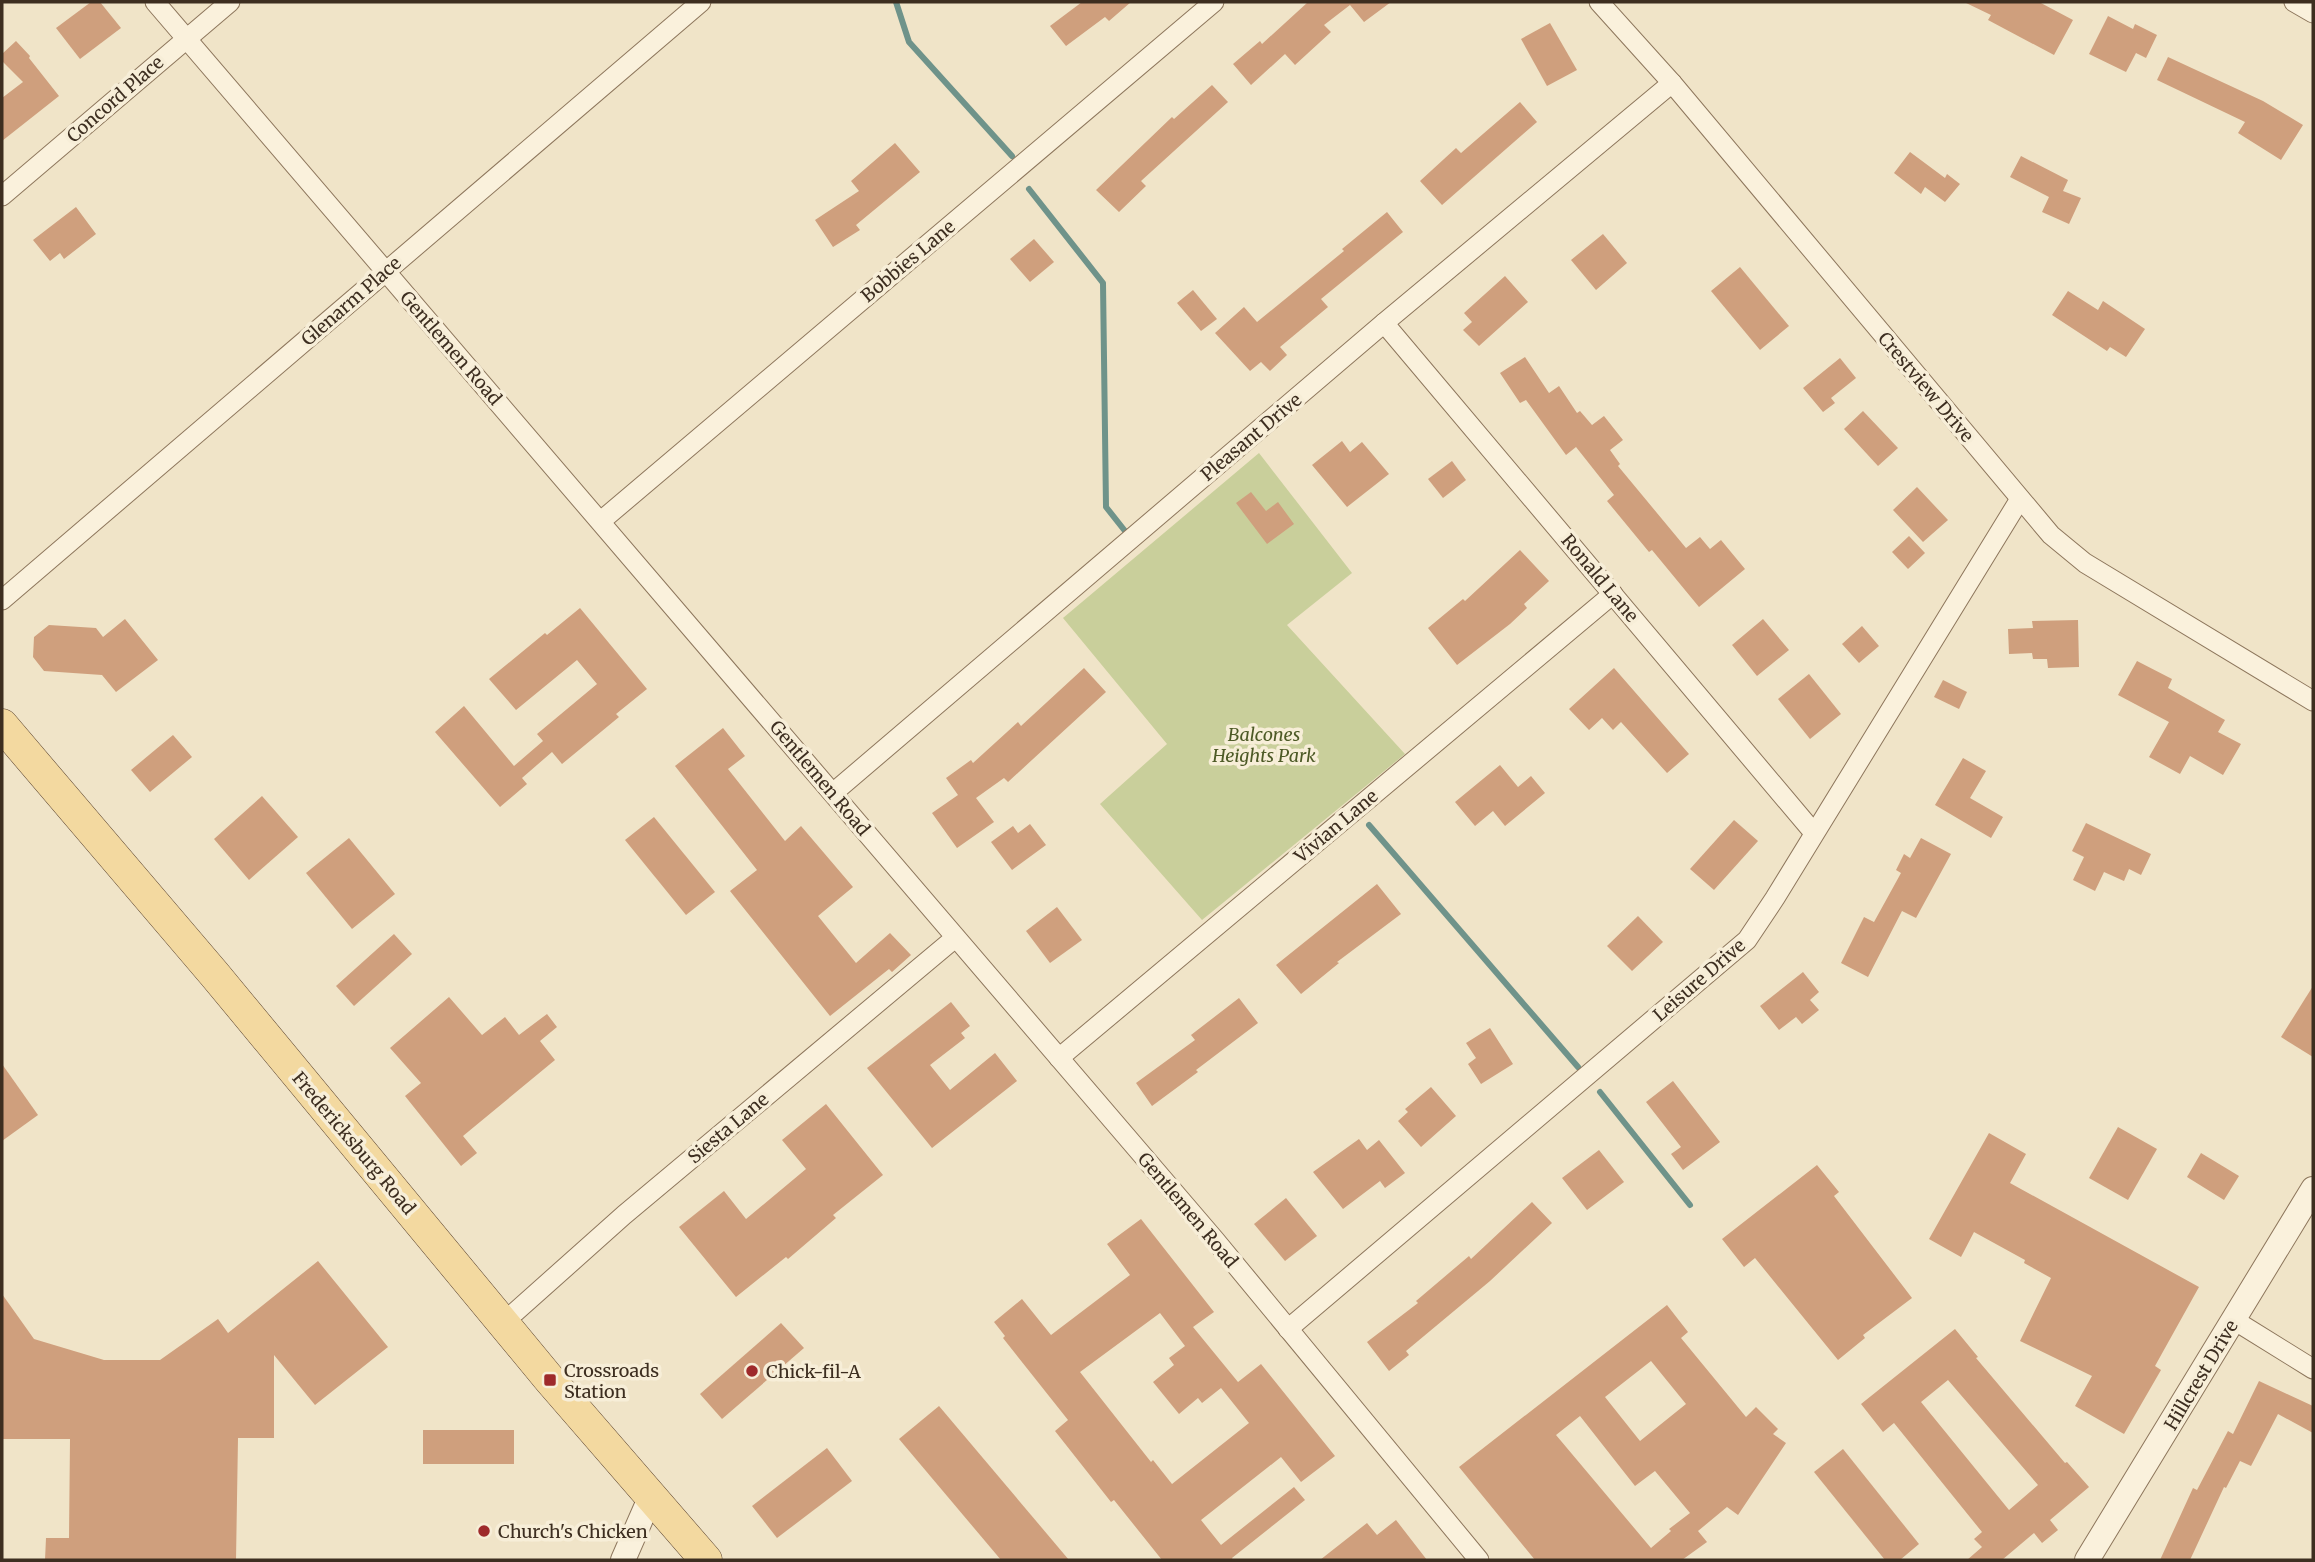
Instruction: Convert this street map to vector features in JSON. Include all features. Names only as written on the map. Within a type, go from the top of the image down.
[{"type":"main road","name":"Fredericksburg Road","points":[[2,725],[215,975],[558,1390],[706,1560]]},
{"type":"street","name":"Gentlemen Road","points":[[155,2],[1059,1058],[1479,1560]]},
{"type":"street","name":"Concord Place","points":[[2,196],[230,2]]},
{"type":"street","name":"Glenarm Place","points":[[2,600],[701,2]]},
{"type":"street","name":"Bobbies Lane","points":[[601,521],[1214,2]]},
{"type":"street","name":"Crestview Drive","points":[[1599,2],[1672,83],[2051,535],[2085,563],[2313,701]]},
{"type":"street","points":[[2294,2],[2313,13]]},
{"type":"street","name":"Pleasant Drive","points":[[833,793],[1384,323],[1672,83]]},
{"type":"street","name":"Ronald Lane","points":[[1384,323],[1814,833]]},
{"type":"street","name":"Leisure Drive","points":[[1288,1329],[1747,940],[2020,499]]},
{"type":"street","name":"Vivian Lane","points":[[1059,1058],[1613,594]]},
{"type":"street","name":"Siesta Lane","points":[[503,1323],[624,1215],[955,937]]},
{"type":"street","name":"Hillcrest Drive","points":[[2087,1560],[2313,1189]]},
{"type":"street","points":[[2234,1320],[2313,1369]]},
{"type":"street","points":[[622,1560],[651,1496]]},
{"type":"green space","name":"Balcones Heights Park","points":[[1259,453],[1352,573],[1287,625],[1405,754],[1202,920],[1100,804],[1167,744],[1063,618]]},
{"type":"building","points":[[91,2],[100,2],[121,28],[80,59],[56,28]]},
{"type":"building","points":[[1082,2],[1131,2],[1109,21],[1105,17],[1066,46],[1050,26]]},
{"type":"building","points":[[1308,2],[1391,2],[1364,22],[1350,5],[1324,25],[1331,32],[1295,65],[1285,54],[1251,85],[1233,64],[1260,41],[1262,44]]},
{"type":"building","points":[[1964,2],[2039,2],[2073,20],[2054,55],[1988,20],[1991,15]]},
{"type":"building","points":[[2108,16],[2133,29],[2135,24],[2157,35],[2146,58],[2136,53],[2126,72],[2089,54]]},
{"type":"building","points":[[1550,23],[1577,70],[1547,86],[1521,39]]},
{"type":"building","points":[[16,41],[59,96],[2,141],[2,98],[23,82],[2,61],[2,54]]},
{"type":"building","points":[[2168,57],[2263,101],[2303,125],[2281,160],[2238,133],[2245,122],[2157,80]]},
{"type":"building","points":[[1212,85],[1228,102],[1141,181],[1146,186],[1119,212],[1096,190],[1172,117],[1174,119]]},
{"type":"building","points":[[1520,102],[1537,122],[1442,205],[1420,181],[1456,148],[1461,153]]},
{"type":"building","points":[[895,143],[920,172],[856,225],[860,230],[833,247],[815,220],[859,191],[851,181]]},
{"type":"building","points":[[1910,152],[1945,178],[1947,174],[1960,184],[1945,202],[1925,187],[1921,194],[1894,173]]},
{"type":"building","points":[[2021,156],[2068,180],[2063,191],[2081,198],[2069,224],[2042,212],[2049,197],[2010,177]]},
{"type":"building","points":[[76,207],[96,234],[64,259],[60,253],[50,261],[33,240]]},
{"type":"building","points":[[1387,212],[1403,232],[1321,299],[1328,307],[1280,347],[1287,355],[1270,371],[1261,362],[1250,371],[1215,333],[1244,307],[1257,322]]},
{"type":"building","points":[[1603,234],[1627,263],[1596,290],[1571,260]]},
{"type":"building","points":[[1034,239],[1054,262],[1030,282],[1010,259]]},
{"type":"building","points":[[1740,267],[1789,326],[1760,350],[1711,291]]},
{"type":"building","points":[[1505,276],[1528,302],[1479,346],[1463,330],[1472,322],[1464,313]]},
{"type":"building","points":[[1193,290],[1217,319],[1201,331],[1177,303]]},
{"type":"building","points":[[2068,291],[2098,310],[2103,301],[2145,329],[2126,357],[2110,347],[2107,351],[2052,315]]},
{"type":"building","points":[[1525,357],[1549,393],[1559,386],[1577,413],[1580,411],[1592,425],[1604,416],[1623,440],[1610,450],[1620,464],[1618,466],[1686,548],[1700,537],[1710,549],[1721,540],[1745,569],[1699,607],[1607,501],[1614,495],[1576,447],[1566,455],[1526,400],[1520,403],[1500,373]]},
{"type":"building","points":[[1840,358],[1856,378],[1831,398],[1835,403],[1823,412],[1803,388]]},
{"type":"building","points":[[1863,411],[1898,448],[1878,466],[1844,429]]},
{"type":"building","points":[[1342,441],[1350,452],[1362,442],[1389,474],[1347,507],[1312,465]]},
{"type":"building","points":[[1452,461],[1466,480],[1443,498],[1428,479]]},
{"type":"building","points":[[1917,487],[1948,520],[1923,542],[1893,510]]},
{"type":"building","points":[[1251,492],[1266,511],[1278,502],[1294,524],[1267,544],[1236,503]]},
{"type":"building","points":[[1909,536],[1925,553],[1908,569],[1892,552]]},
{"type":"building","points":[[1520,550],[1549,581],[1524,604],[1527,608],[1510,624],[1457,665],[1428,628],[1463,599],[1465,601]]},
{"type":"building","points":[[580,608],[647,689],[616,714],[619,717],[562,764],[552,752],[522,778],[527,784],[500,807],[435,732],[464,706],[514,766],[543,741],[537,734],[597,684],[577,660],[516,710],[489,679]]},
{"type":"building","points":[[125,619],[158,660],[116,692],[102,675],[44,671],[33,657],[34,637],[49,625],[96,628],[103,637]]},
{"type":"building","points":[[1763,619],[1789,650],[1757,676],[1732,645]]},
{"type":"building","points":[[2078,620],[2079,667],[2048,668],[2047,659],[2033,659],[2032,653],[2009,654],[2008,629],[2033,628],[2032,621]]},
{"type":"building","points":[[1862,626],[1879,646],[1859,663],[1842,644]]},
{"type":"building","points":[[2137,661],[2172,679],[2168,688],[2225,720],[2218,732],[2241,744],[2223,775],[2190,756],[2180,774],[2149,757],[2169,722],[2118,695]]},
{"type":"building","points":[[1084,668],[1106,692],[1008,782],[1004,778],[976,798],[994,822],[957,848],[932,813],[958,795],[946,778],[971,760],[973,763],[1018,722],[1021,726]]},
{"type":"building","points":[[1614,668],[1689,754],[1667,773],[1621,722],[1613,730],[1602,718],[1589,730],[1569,709]]},
{"type":"building","points":[[1809,674],[1841,714],[1810,739],[1778,699]]},
{"type":"building","points":[[1943,680],[1967,692],[1959,709],[1934,697]]},
{"type":"building","points":[[723,728],[745,756],[728,769],[785,841],[801,826],[853,887],[818,916],[856,963],[890,933],[911,955],[892,972],[889,969],[830,1016],[730,891],[757,870],[675,766]]},
{"type":"building","points":[[173,735],[192,757],[150,792],[131,770]]},
{"type":"building","points":[[1963,758],[1986,771],[1970,798],[2003,817],[1991,838],[1935,805]]},
{"type":"building","points":[[1500,765],[1518,787],[1531,776],[1545,793],[1505,826],[1493,811],[1475,826],[1455,802]]},
{"type":"building","points":[[262,796],[298,837],[249,880],[214,839]]},
{"type":"building","points":[[654,817],[715,892],[686,915],[625,840]]},
{"type":"building","points":[[1734,820],[1758,841],[1714,890],[1690,869]]},
{"type":"building","points":[[2086,823],[2151,854],[2141,875],[2129,869],[2124,881],[2104,872],[2095,891],[2073,880],[2084,857],[2072,851]]},
{"type":"building","points":[[1030,824],[1046,845],[1012,870],[991,842],[1013,826],[1018,833]]},
{"type":"building","points":[[349,838],[395,894],[352,929],[306,873]]},
{"type":"building","points":[[1921,838],[1951,854],[1916,918],[1902,911],[1868,977],[1841,963],[1864,917],[1874,922],[1901,873],[1896,870],[1904,854],[1910,858]]},
{"type":"building","points":[[1377,884],[1401,914],[1337,962],[1339,963],[1301,994],[1276,965]]},
{"type":"building","points":[[1057,907],[1082,940],[1050,963],[1026,931]]},
{"type":"building","points":[[1638,916],[1663,942],[1632,971],[1607,946]]},
{"type":"building","points":[[394,934],[412,954],[354,1006],[336,986]]},
{"type":"building","points":[[1803,972],[1819,992],[1810,1000],[1819,1010],[1802,1024],[1796,1017],[1779,1030],[1760,1006]]},
{"type":"building","points":[[2313,986],[2313,1057],[2281,1037]]},
{"type":"building","points":[[449,997],[482,1035],[505,1017],[519,1035],[547,1014],[557,1027],[540,1041],[555,1060],[463,1136],[477,1153],[461,1166],[405,1096],[421,1083],[390,1048]]},
{"type":"building","points":[[1239,998],[1258,1023],[1152,1106],[1136,1083],[1195,1040],[1191,1035]]},
{"type":"building","points":[[951,1002],[970,1026],[961,1033],[965,1038],[930,1065],[950,1090],[995,1053],[1017,1081],[932,1148],[867,1068]]},
{"type":"building","points":[[1490,1028],[1513,1064],[1481,1084],[1468,1064],[1476,1058],[1466,1043]]},
{"type":"building","points":[[2,1064],[38,1115],[2,1141]]},
{"type":"building","points":[[1673,1081],[1720,1142],[1683,1170],[1671,1154],[1681,1147],[1646,1102]]},
{"type":"building","points":[[1431,1087],[1456,1116],[1421,1147],[1398,1121],[1408,1112],[1405,1109]]},
{"type":"building","points":[[826,1104],[883,1175],[833,1215],[836,1218],[788,1259],[786,1257],[736,1297],[679,1227],[724,1191],[746,1219],[806,1169],[782,1140]]},
{"type":"building","points":[[2118,1127],[2157,1149],[2128,1200],[2089,1178]]},
{"type":"building","points":[[1989,1133],[2026,1154],[2010,1183],[2199,1287],[2155,1366],[2161,1370],[2124,1434],[2075,1406],[2092,1376],[2020,1341],[2051,1278],[2024,1263],[2025,1260],[1974,1232],[1961,1257],[1929,1239]]},
{"type":"building","points":[[1359,1139],[1367,1150],[1379,1140],[1405,1173],[1385,1188],[1380,1181],[1343,1209],[1313,1172]]},
{"type":"building","points":[[1599,1150],[1624,1182],[1587,1210],[1562,1178]]},
{"type":"building","points":[[2201,1153],[2239,1176],[2224,1200],[2187,1177]]},
{"type":"building","points":[[1817,1165],[1839,1192],[1834,1196],[1912,1298],[1863,1335],[1865,1338],[1838,1360],[1755,1258],[1744,1267],[1722,1239]]},
{"type":"building","points":[[1286,1198],[1317,1236],[1285,1261],[1254,1224]]},
{"type":"building","points":[[1532,1202],[1552,1223],[1490,1281],[1406,1351],[1409,1355],[1389,1371],[1367,1342],[1418,1303],[1416,1301],[1469,1256],[1471,1259]]},
{"type":"building","points":[[1141,1219],[1214,1312],[1193,1327],[1238,1382],[1261,1364],[1335,1456],[1301,1482],[1281,1457],[1201,1520],[1221,1545],[1294,1487],[1305,1500],[1232,1558],[1233,1560],[1162,1560],[1114,1500],[1111,1502],[1055,1431],[1068,1420],[1003,1338],[1005,1336],[994,1322],[1022,1299],[1051,1335],[1130,1275],[1107,1244]],"holes":[[[1160,1313],[1185,1346],[1169,1358],[1174,1365],[1153,1382],[1179,1414],[1198,1398],[1202,1403],[1221,1388],[1249,1423],[1172,1484],[1153,1460],[1151,1462],[1080,1372]]]},
{"type":"building","points":[[318,1261],[388,1347],[315,1405],[274,1355],[274,1438],[238,1438],[236,1560],[45,1560],[46,1538],[69,1538],[70,1439],[2,1439],[2,1294],[34,1339],[104,1360],[160,1360],[218,1319],[228,1333]]},
{"type":"building","points":[[1667,1305],[1688,1332],[1681,1338],[1746,1417],[1756,1407],[1778,1429],[1773,1434],[1786,1443],[1738,1515],[1727,1507],[1698,1531],[1707,1542],[1682,1560],[1535,1560],[1459,1467]],"holes":[[[1651,1361],[1686,1404],[1640,1441],[1605,1397]],[[1580,1416],[1635,1486],[1655,1471],[1690,1513],[1669,1529],[1671,1531],[1651,1548],[1556,1435]]]},
{"type":"building","name":"Chick-fil-A","points":[[781,1323],[804,1348],[722,1419],[700,1394]]},
{"type":"building","points":[[1955,1329],[1978,1357],[1976,1358],[2065,1463],[2067,1462],[2089,1487],[2050,1520],[2058,1530],[2042,1543],[2034,1533],[2002,1560],[1967,1560],[1982,1547],[1974,1539],[1982,1532],[1894,1423],[1883,1432],[1861,1404]],"holes":[[[1948,1380],[2038,1485],[2009,1510],[1921,1402]]]},
{"type":"building","points":[[2259,1381],[2313,1406],[2313,1433],[2278,1414],[2251,1466],[2240,1461],[2226,1488],[2224,1487],[2190,1560],[2160,1560],[2193,1488],[2197,1490],[2228,1431],[2233,1434]]},
{"type":"building","points":[[939,1406],[1069,1560],[1001,1560],[899,1439]]},
{"type":"building","points":[[423,1430],[514,1430],[514,1464],[423,1464]]},
{"type":"building","points":[[827,1448],[852,1481],[777,1538],[752,1506]]},
{"type":"building","points":[[1843,1449],[1919,1544],[1900,1560],[1885,1560],[1814,1472]]},
{"type":"building","points":[[1396,1520],[1427,1560],[1320,1560],[1367,1523],[1377,1535]]},
{"type":"waterway","points":[[896,2],[909,42],[1012,156]]},
{"type":"waterway","points":[[1029,189],[1103,283],[1106,507],[1125,531]]},
{"type":"waterway","points":[[1369,825],[1578,1067]]},
{"type":"waterway","points":[[1600,1092],[1690,1205]]},
{"type":"place","name":"Chick-fil-A","points":[[752,1371]]},
{"type":"place","name":"Crossroads Station","points":[[550,1380]]},
{"type":"place","name":"Church's Chicken","points":[[484,1531]]}]
